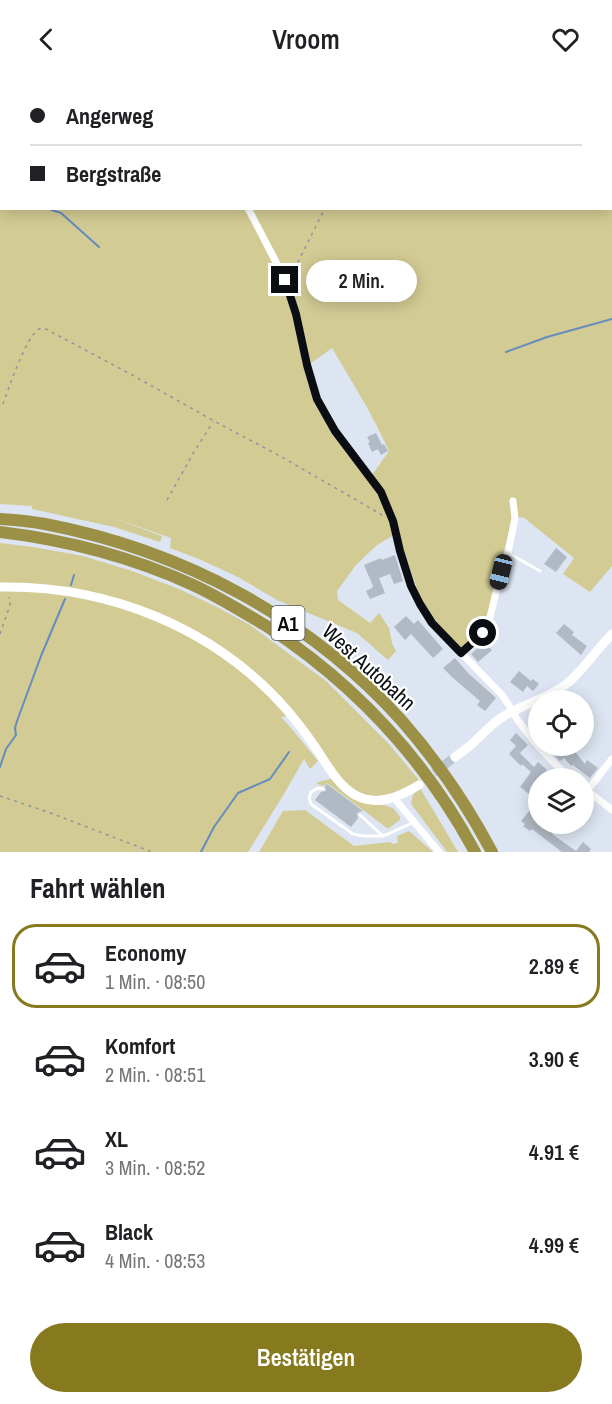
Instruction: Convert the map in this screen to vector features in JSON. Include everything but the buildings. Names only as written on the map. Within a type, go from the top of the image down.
[{"type":"highway","name":"West Autobahn","points":[[0,519],[43,523],[137,548],[212,578],[281,618],[345,667],[400,720],[453,786],[492,852]]},
{"type":"highway","name":"West Autobahn","points":[[0,532],[80,546],[155,569],[230,604],[278,634],[315,660],[390,729],[440,793],[475,852]]},
{"type":"street","points":[[249,210],[285,280],[317,399],[335,431],[381,492],[393,521],[411,586],[420,604],[432,623],[502,695],[544,754],[560,768]]},
{"type":"street","points":[[461,653],[483,633],[490,617],[515,518],[513,501]]},
{"type":"street","points":[[4,587],[52,589],[99,597],[177,625],[229,657],[268,691],[286,709],[333,774],[349,791],[381,801],[394,798],[419,784]]},
{"type":"street","points":[[455,757],[494,723],[571,680],[612,634]]},
{"type":"street","points":[[594,780],[612,759]]},
{"type":"street","points":[[594,796],[612,810]]},
{"type":"street","points":[[394,798],[439,852]]},
{"type":"lane","points":[[508,553],[540,571]]},
{"type":"lane","points":[[323,789],[318,788],[311,792],[309,798],[311,804],[353,834],[383,836],[414,822]]},
{"type":"lane","points":[[360,815],[383,836]]},
{"type":"path","points":[[285,280],[295,268],[324,210]]},
{"type":"path","points":[[3,404],[21,357],[34,332],[42,328],[280,456],[393,521]]},
{"type":"path","points":[[167,500],[214,422]]},
{"type":"path","points":[[0,634],[10,605],[4,587]]},
{"type":"path","points":[[0,796],[152,852]]},
{"type":"shaded area","points":[[0,210],[245,210],[280,273],[313,397],[328,424],[373,488],[385,509],[394,535],[377,545],[356,565],[337,591],[338,600],[370,623],[379,613],[389,628],[396,651],[388,660],[357,633],[277,600],[238,577],[170,548],[171,538],[111,517],[162,536],[160,542],[114,527],[32,509],[32,506],[0,504]]},
{"type":"shaded area","points":[[251,210],[612,210],[612,566],[590,592],[563,574],[574,558],[523,517],[512,519],[488,616],[480,632],[466,646],[459,647],[433,618],[425,605],[404,551],[393,511],[372,475],[389,451],[332,348],[310,364],[293,291]]},
{"type":"shaded area","points":[[0,543],[83,556],[132,571],[179,589],[250,625],[326,681],[388,743],[419,780],[384,795],[363,794],[343,781],[296,715],[281,717],[318,761],[310,769],[304,759],[248,852],[0,852]]},
{"type":"shaded area","points":[[331,779],[347,795],[372,804],[393,808],[400,820],[387,828],[327,783],[324,786],[317,784]]},
{"type":"shaded area","points":[[420,788],[458,852],[447,852],[411,804],[413,795]]},
{"type":"shaded area","points":[[305,810],[354,846],[398,843],[397,836],[409,831],[433,852],[259,852],[283,811]]},
{"type":"waterway","points":[[52,210],[61,213],[99,247]]},
{"type":"waterway","points":[[506,352],[547,337],[612,319]]},
{"type":"waterway","points":[[71,585],[74,575]]},
{"type":"waterway","points":[[0,767],[6,749],[16,735],[17,721],[65,599]]},
{"type":"waterway","points":[[201,852],[214,827],[238,793],[270,779],[289,752]]},
{"type":"tunnel","points":[[423,781],[455,757]]},
{"type":"route","points":[[285,280],[317,399],[335,431],[381,492],[393,521],[411,586],[420,604],[432,623],[461,653],[483,633]]}]
